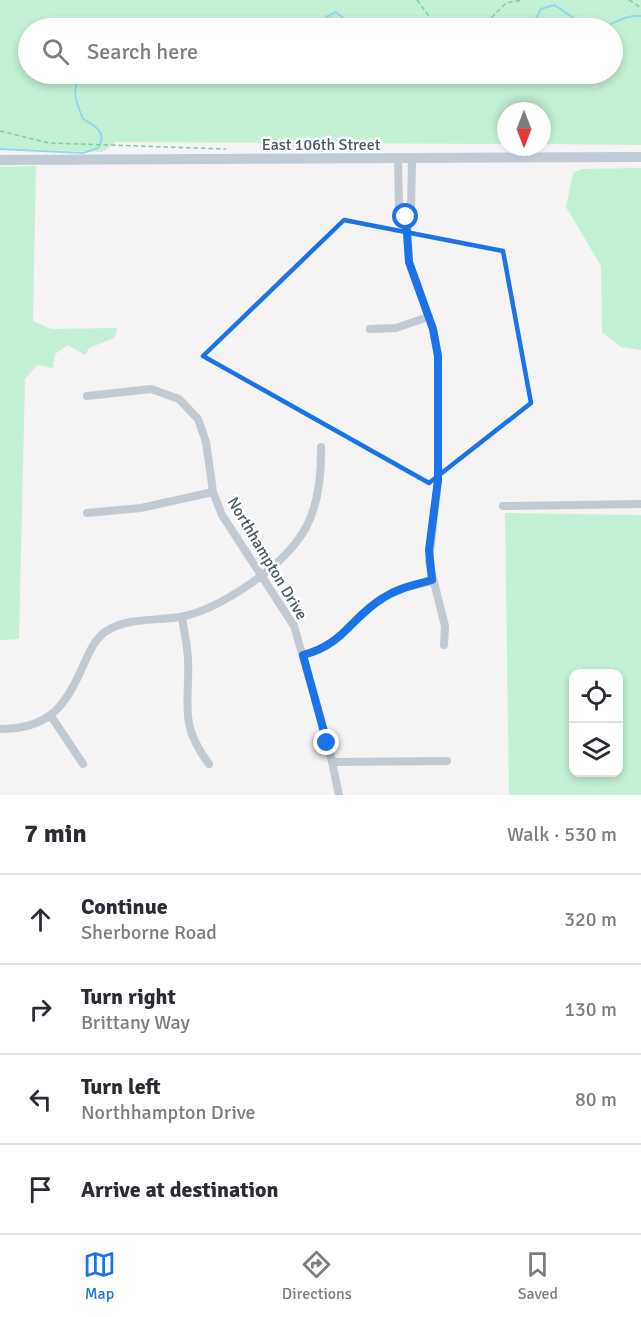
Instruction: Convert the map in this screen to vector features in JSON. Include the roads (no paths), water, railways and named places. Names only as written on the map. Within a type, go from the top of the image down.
[{"type":"main road","name":"East 106th Street","points":[[0,160],[641,157]]},
{"type":"street","points":[[398,159],[399,209],[406,217],[407,255],[438,347],[438,480],[429,550],[432,580],[445,626],[444,645]]},
{"type":"street","points":[[406,217],[411,211],[412,159]]},
{"type":"street","points":[[370,329],[396,328],[428,317]]},
{"type":"street","name":"Northhampton Drive","points":[[87,396],[142,388],[159,390],[184,403],[202,427],[213,492],[225,520],[287,612],[303,655],[339,795]]},
{"type":"street","points":[[0,729],[29,726],[51,716],[70,694],[93,645],[102,634],[126,623],[182,617],[220,603],[263,575],[289,552],[309,524],[320,492],[321,447]]},
{"type":"street","points":[[87,513],[141,508],[213,492]]},
{"type":"street","points":[[503,506],[641,504]]},
{"type":"street","points":[[303,655],[322,650],[338,640],[383,597],[404,587],[432,580]]},
{"type":"street","points":[[182,617],[188,660],[187,719],[194,740],[209,764]]},
{"type":"street","points":[[51,716],[83,764]]},
{"type":"street","points":[[332,762],[447,760]]},
{"type":"waterway","points":[[536,18],[541,9],[554,5],[573,18]]},
{"type":"waterway","points":[[326,18],[336,12],[343,18]]},
{"type":"waterway","points":[[623,19],[641,16]]},
{"type":"waterway","points":[[0,149],[83,153],[98,148],[102,138],[101,134],[96,127],[83,119],[76,101],[76,84]]}]
